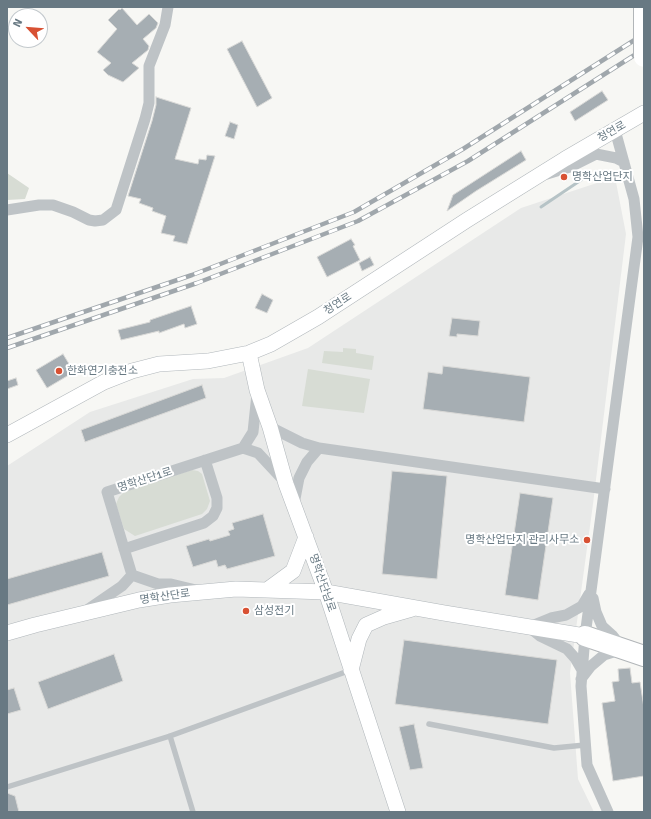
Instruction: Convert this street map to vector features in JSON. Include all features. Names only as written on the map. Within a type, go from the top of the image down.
[{"type":"highway","points":[[644,7],[644,57]]},
{"type":"highway","points":[[585,636],[644,656]]},
{"type":"highway","points":[[624,649],[644,641]]},
{"type":"highway","points":[[624,649],[644,662]]},
{"type":"street","points":[[7,210],[39,205],[53,205],[73,212],[89,220],[95,221],[103,220],[116,210],[149,103],[149,66],[165,24],[168,7]]},
{"type":"street","name":"청연로","points":[[7,435],[104,382],[132,371],[159,364],[208,361],[249,352],[271,344],[318,317],[533,179],[644,113]]},
{"type":"street","points":[[608,812],[587,764],[582,674],[585,636],[605,489],[639,272],[638,237],[634,199],[614,130]]},
{"type":"street","points":[[533,179],[570,167],[596,154],[616,158],[624,162]]},
{"type":"street","name":"명학산단남로","points":[[249,352],[257,390],[270,427],[286,484],[326,592],[398,812]]},
{"type":"street","points":[[257,390],[254,432],[243,448],[258,453],[286,484]]},
{"type":"street","points":[[270,427],[302,443],[320,448],[605,489]]},
{"type":"street","name":"명학산단1로","points":[[132,575],[107,492],[243,448]]},
{"type":"street","points":[[294,504],[299,478],[307,462],[320,448]]},
{"type":"street","points":[[124,549],[204,522],[213,516],[217,508],[217,498],[205,460]]},
{"type":"street","points":[[267,590],[293,571],[306,537]]},
{"type":"street","points":[[83,613],[122,586],[132,575],[158,584],[171,584],[204,591]]},
{"type":"street","name":"명학산단로","points":[[7,633],[139,600],[204,591],[236,589],[326,592],[585,636]]},
{"type":"street","points":[[582,674],[575,658],[567,649],[540,636],[529,627],[552,618],[566,615],[582,606],[591,590]]},
{"type":"street","points":[[582,674],[604,655],[624,649],[602,626],[596,612],[591,590]]},
{"type":"street","points":[[351,670],[359,639],[366,625],[384,617],[415,608]]},
{"type":"lane","points":[[7,787],[170,736],[351,670]]},
{"type":"lane","points":[[429,724],[554,748],[585,745]]},
{"type":"lane","points":[[170,736],[193,812]]},
{"type":"shaded area","points":[[7,173],[29,188],[25,199],[7,200]]},
{"type":"shaded area","points":[[615,177],[626,234],[593,504],[570,673],[578,779],[594,812],[7,812],[7,466],[90,412],[193,379],[224,378],[308,348],[521,208]]},
{"type":"shaded area","points":[[343,348],[356,349],[356,353],[374,356],[372,370],[322,363],[324,351],[343,352]]},
{"type":"shaded area","points":[[308,369],[370,379],[364,413],[302,406]]},
{"type":"shaded area","points":[[192,470],[198,471],[202,474],[210,501],[207,509],[202,514],[135,536],[124,529],[116,504],[119,497],[124,492]]},
{"type":"building","points":[[122,8],[137,25],[149,14],[158,23],[156,28],[143,39],[149,46],[148,50],[132,63],[139,68],[123,82],[108,75],[103,70],[111,63],[97,52],[117,29],[108,20]]},
{"type":"building","points":[[242,41],[272,98],[257,107],[227,49]]},
{"type":"building","points":[[602,91],[608,100],[575,121],[570,112]]},
{"type":"building","points":[[156,97],[191,108],[175,159],[198,164],[199,159],[206,160],[207,155],[215,156],[187,244],[173,241],[175,236],[161,233],[166,216],[152,211],[153,208],[139,203],[141,199],[128,196],[152,121],[156,105]]},
{"type":"building","points":[[230,122],[238,125],[234,139],[225,136]]},
{"type":"building","points":[[521,151],[526,160],[447,211],[453,195]]},
{"type":"building","points":[[351,239],[355,245],[353,246],[360,260],[327,277],[317,257]]},
{"type":"building","points":[[370,257],[374,265],[362,271],[359,263]]},
{"type":"building","points":[[262,294],[273,300],[267,313],[255,308]]},
{"type":"building","points":[[191,306],[197,324],[185,328],[184,324],[159,333],[159,331],[121,340],[118,330],[150,322],[150,320]]},
{"type":"building","points":[[452,318],[480,321],[478,336],[457,334],[457,337],[449,336]]},
{"type":"building","points":[[63,354],[74,372],[47,388],[36,370]]},
{"type":"building","points":[[443,366],[530,377],[524,422],[423,409],[428,372],[442,374]]},
{"type":"building","points":[[16,378],[18,385],[7,389],[7,381]]},
{"type":"building","points":[[202,385],[206,398],[85,442],[81,430]]},
{"type":"building","points":[[392,471],[447,476],[437,579],[382,574]]},
{"type":"building","points":[[520,493],[553,498],[538,600],[505,595]]},
{"type":"building","points":[[263,514],[275,556],[227,569],[225,565],[218,567],[216,560],[193,567],[186,546],[209,539],[210,541],[230,535],[228,531],[234,529],[232,523]]},
{"type":"building","points":[[102,552],[109,576],[7,605],[7,579]]},
{"type":"building","points":[[404,640],[557,660],[548,724],[395,704]]},
{"type":"building","points":[[114,654],[123,681],[48,709],[38,682]]},
{"type":"building","points":[[630,668],[632,683],[640,682],[644,708],[644,776],[613,781],[602,703],[615,701],[612,682],[619,681],[618,669]]},
{"type":"building","points":[[14,688],[21,710],[7,714],[7,690]]},
{"type":"building","points":[[414,724],[423,768],[410,770],[399,727]]},
{"type":"building","points":[[7,793],[15,796],[19,812],[7,812]]},
{"type":"waterway","points":[[541,207],[590,174]]},
{"type":"railway","points":[[7,338],[192,275],[354,212],[463,149],[644,34]]},
{"type":"railway","points":[[7,348],[197,283],[358,221],[468,161],[644,49]]},
{"type":"place","name":"명학산업단지","points":[[564,177]]},
{"type":"place","name":"한화연기충전소","points":[[59,371]]},
{"type":"place","name":"명학산업단지 관리사무소","points":[[587,540]]},
{"type":"place","name":"삼성전기","points":[[246,611]]}]
